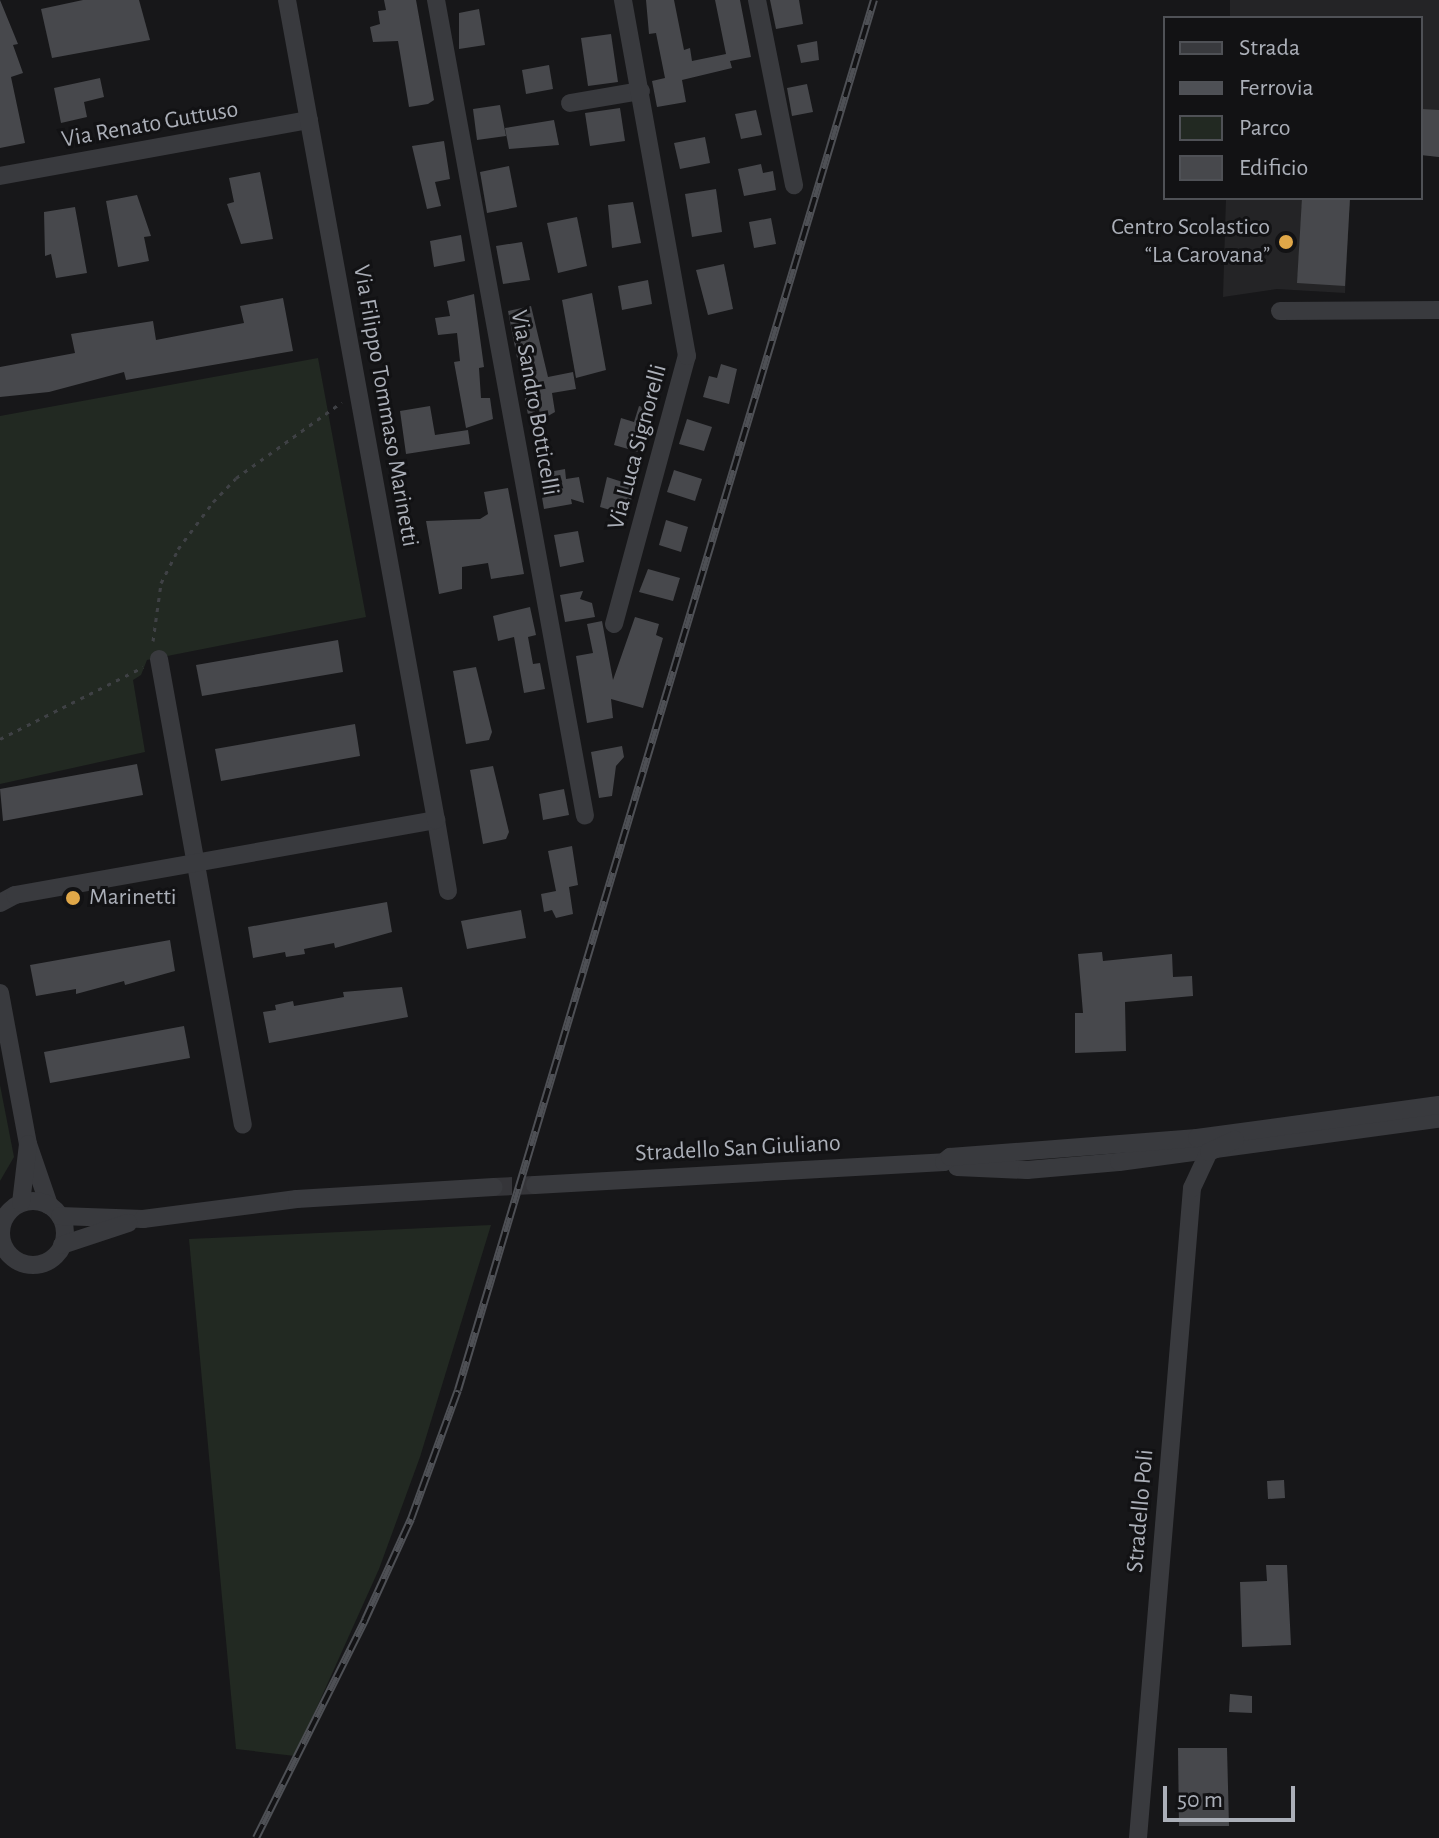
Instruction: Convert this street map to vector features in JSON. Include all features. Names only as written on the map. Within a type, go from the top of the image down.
[{"type":"street","name":"Via Filippo Tommaso Marinetti","points":[[287,0],[448,891]]},
{"type":"street","name":"Via Sandro Botticelli","points":[[436,0],[585,816]]},
{"type":"street","name":"Via Luca Signorelli","points":[[614,624],[687,356],[623,0]]},
{"type":"street","points":[[757,0],[794,185]]},
{"type":"street","points":[[570,103],[641,91]]},
{"type":"street","name":"Via Renato Guttuso","points":[[0,176],[309,120]]},
{"type":"street","points":[[1280,311],[1439,310]]},
{"type":"street","points":[[159,659],[243,1124]]},
{"type":"street","points":[[0,903],[15,895],[436,820]]},
{"type":"street","points":[[0,993],[28,1144],[55,1210],[62,1245]]},
{"type":"street","name":"Stradello San Giuliano","points":[[535,1185],[944,1162],[950,1157],[1053,1150],[1439,1105]]},
{"type":"street","name":"Stradello San Giuliano","points":[[944,1162],[951,1167],[1027,1170],[1209,1152],[1375,1124],[1439,1119]]},
{"type":"street","name":"Stradello San Giuliano","points":[[1209,1152],[1219,1143],[1287,1131],[1293,1123]]},
{"type":"street","points":[[28,1144],[21,1203],[1,1224],[2,1241],[5,1256],[39,1264],[52,1258],[62,1245],[143,1219],[297,1199],[494,1187]]},
{"type":"street","name":"Stradello San Giuliano","points":[[1053,1150],[1065,1158],[1112,1156],[1119,1162]]},
{"type":"street","name":"Stradello Poli","points":[[1138,1838],[1192,1188],[1209,1152]]},
{"type":"street","points":[[1157,1158],[1172,1164],[1192,1188]]},
{"type":"street","points":[[21,1203],[55,1210],[143,1219]]},
{"type":"path","points":[[0,739],[159,659],[152,637],[156,599],[169,564],[195,525],[236,478],[327,409],[359,394]]},
{"type":"shaded area","points":[[1230,0],[1439,0],[1439,157],[1423,155],[1423,16],[1230,16]]},
{"type":"shaded area","name":"Centro Scolastico “La Carovana”","points":[[1226,200],[1350,200],[1345,293],[1277,289],[1223,297]]},
{"type":"green space","points":[[318,358],[366,617],[147,660],[141,675],[133,680],[145,752],[0,784],[0,416]]},
{"type":"green space","points":[[0,1085],[14,1157],[0,1181]]},
{"type":"green space","points":[[491,1225],[420,1457],[379,1569],[295,1756],[236,1749],[189,1239]]},
{"type":"building","points":[[0,0],[18,44],[13,45],[23,73],[11,77],[25,143],[0,148]]},
{"type":"building","points":[[83,0],[139,0],[150,40],[52,58],[41,9]]},
{"type":"building","points":[[384,0],[416,0],[434,100],[428,104],[409,107],[398,41],[373,42],[370,27],[380,24],[378,11],[386,10]]},
{"type":"building","points":[[646,0],[674,0],[684,50],[690,48],[692,61],[726,54],[715,0],[740,0],[751,57],[730,61],[732,68],[682,80],[686,102],[657,107],[652,81],[665,78],[656,33],[649,34]]},
{"type":"building","points":[[770,0],[799,0],[803,24],[776,29]]},
{"type":"building","points":[[479,9],[485,45],[459,49],[459,13]]},
{"type":"building","points":[[611,34],[618,82],[588,86],[581,38]]},
{"type":"building","points":[[817,41],[819,60],[801,63],[797,45]]},
{"type":"building","points":[[549,65],[553,89],[526,94],[522,70]]},
{"type":"building","points":[[100,78],[104,97],[84,102],[87,117],[61,123],[54,88]]},
{"type":"building","points":[[807,84],[813,112],[792,116],[787,88]]},
{"type":"building","points":[[500,105],[506,136],[477,140],[473,109]]},
{"type":"building","points":[[620,108],[625,141],[590,146],[585,113]]},
{"type":"building","points":[[1423,109],[1439,110],[1439,157],[1423,155]]},
{"type":"building","points":[[756,110],[762,135],[741,139],[735,114]]},
{"type":"building","points":[[554,120],[559,145],[509,149],[505,128]]},
{"type":"building","points":[[705,137],[710,163],[680,169],[674,143]]},
{"type":"building","points":[[444,141],[450,179],[435,182],[441,206],[427,209],[412,146]]},
{"type":"building","points":[[761,164],[763,173],[773,171],[776,190],[744,196],[738,169]]},
{"type":"building","points":[[509,166],[517,207],[487,213],[480,172]]},
{"type":"building","points":[[260,172],[273,239],[241,244],[227,204],[234,202],[229,178]]},
{"type":"building","points":[[716,189],[722,232],[692,237],[685,194]]},
{"type":"building","points":[[137,195],[151,236],[144,237],[149,261],[118,267],[106,201]]},
{"type":"building","points":[[1302,200],[1350,200],[1345,286],[1297,283]]},
{"type":"building","points":[[633,202],[641,243],[612,248],[608,205]]},
{"type":"building","points":[[75,207],[87,273],[56,278],[51,254],[45,256],[44,212]]},
{"type":"building","points":[[577,217],[587,266],[558,273],[547,223]]},
{"type":"building","points":[[771,218],[776,244],[754,248],[749,222]]},
{"type":"building","points":[[461,235],[465,261],[434,267],[430,241]]},
{"type":"building","points":[[522,242],[530,280],[503,284],[496,246]]},
{"type":"building","points":[[724,264],[733,309],[708,315],[696,270]]},
{"type":"building","points":[[648,280],[652,304],[622,310],[618,286]]},
{"type":"building","points":[[592,293],[606,370],[576,378],[562,300]]},
{"type":"building","points":[[474,294],[484,367],[479,368],[481,398],[490,398],[493,419],[466,428],[454,362],[460,361],[457,333],[438,335],[435,318],[450,316],[447,301]]},
{"type":"building","points":[[283,298],[293,351],[126,380],[124,372],[49,392],[0,397],[0,367],[75,353],[71,334],[153,321],[156,340],[244,323],[240,306]]},
{"type":"building","points":[[531,306],[548,377],[573,372],[576,389],[552,393],[555,412],[541,420],[539,409],[528,415],[508,311]]},
{"type":"building","points":[[721,364],[737,369],[729,404],[703,397],[709,376],[717,378]]},
{"type":"building","points":[[430,406],[435,435],[468,430],[470,444],[406,454],[400,411]]},
{"type":"building","points":[[639,406],[652,410],[642,453],[614,445],[621,418],[634,422]]},
{"type":"building","points":[[687,419],[712,427],[704,451],[679,444]]},
{"type":"building","points":[[565,469],[566,479],[579,477],[584,503],[571,499],[572,504],[544,509],[538,474]]},
{"type":"building","points":[[674,470],[702,479],[695,501],[667,492]]},
{"type":"building","points":[[607,477],[635,486],[627,515],[600,507]]},
{"type":"building","points":[[508,488],[524,574],[491,579],[488,563],[462,567],[462,589],[439,594],[426,521],[480,519],[488,514],[484,492]]},
{"type":"building","points":[[666,520],[688,527],[681,552],[659,545]]},
{"type":"building","points":[[578,531],[584,562],[560,567],[554,535]]},
{"type":"building","points":[[648,569],[680,578],[673,601],[639,592]]},
{"type":"building","points":[[583,591],[580,599],[592,603],[595,617],[565,622],[560,595]]},
{"type":"building","points":[[530,607],[536,635],[528,637],[533,664],[540,663],[545,689],[524,693],[514,637],[498,641],[493,616]]},
{"type":"building","points":[[635,617],[659,624],[656,635],[663,638],[643,708],[611,699],[613,718],[587,723],[576,656],[593,653],[587,624],[602,621],[613,680]]},
{"type":"building","points":[[338,640],[343,672],[202,696],[196,665]]},
{"type":"building","points":[[476,667],[492,732],[489,740],[466,744],[453,671]]},
{"type":"building","points":[[355,724],[360,756],[221,781],[215,749]]},
{"type":"building","points":[[622,746],[624,757],[616,766],[612,796],[599,798],[591,752]]},
{"type":"building","points":[[137,764],[143,795],[3,821],[0,789]]},
{"type":"building","points":[[493,766],[509,832],[506,839],[483,844],[470,770]]},
{"type":"building","points":[[564,789],[569,815],[543,820],[539,794]]},
{"type":"building","points":[[572,846],[578,885],[569,887],[573,914],[556,918],[552,910],[544,912],[541,894],[556,891],[548,851]]},
{"type":"building","points":[[387,902],[392,932],[335,948],[334,943],[304,949],[305,954],[286,957],[285,952],[253,958],[248,927]]},
{"type":"building","points":[[521,910],[526,938],[467,949],[461,921]]},
{"type":"building","points":[[170,940],[175,971],[76,994],[76,989],[36,996],[30,965]]},
{"type":"building","points":[[1102,952],[1103,961],[1172,954],[1173,977],[1192,976],[1193,996],[1125,1002],[1126,1051],[1075,1053],[1075,1013],[1083,1013],[1078,954]]},
{"type":"building","points":[[402,987],[408,1017],[269,1043],[263,1012],[276,1010],[275,1005],[293,1001],[294,1006],[344,997],[343,992]]},
{"type":"building","points":[[184,1026],[190,1058],[50,1083],[44,1052]]},
{"type":"building","points":[[1284,1480],[1285,1498],[1268,1499],[1267,1481]]},
{"type":"building","points":[[1266,1565],[1287,1565],[1291,1645],[1242,1647],[1240,1582],[1267,1581]]},
{"type":"building","points":[[1230,1694],[1252,1696],[1252,1713],[1229,1712]]},
{"type":"building","points":[[1178,1748],[1227,1748],[1229,1826],[1179,1826]]},
{"type":"tunnel","points":[[494,1187],[535,1185]]},
{"type":"railway","points":[[256,1838],[365,1620],[411,1519],[458,1390],[874,0]]},
{"type":"place","name":"Centro Scolastico “La Carovana”","points":[[1286,242]]},
{"type":"place","name":"Marinetti","points":[[73,898]]}]
